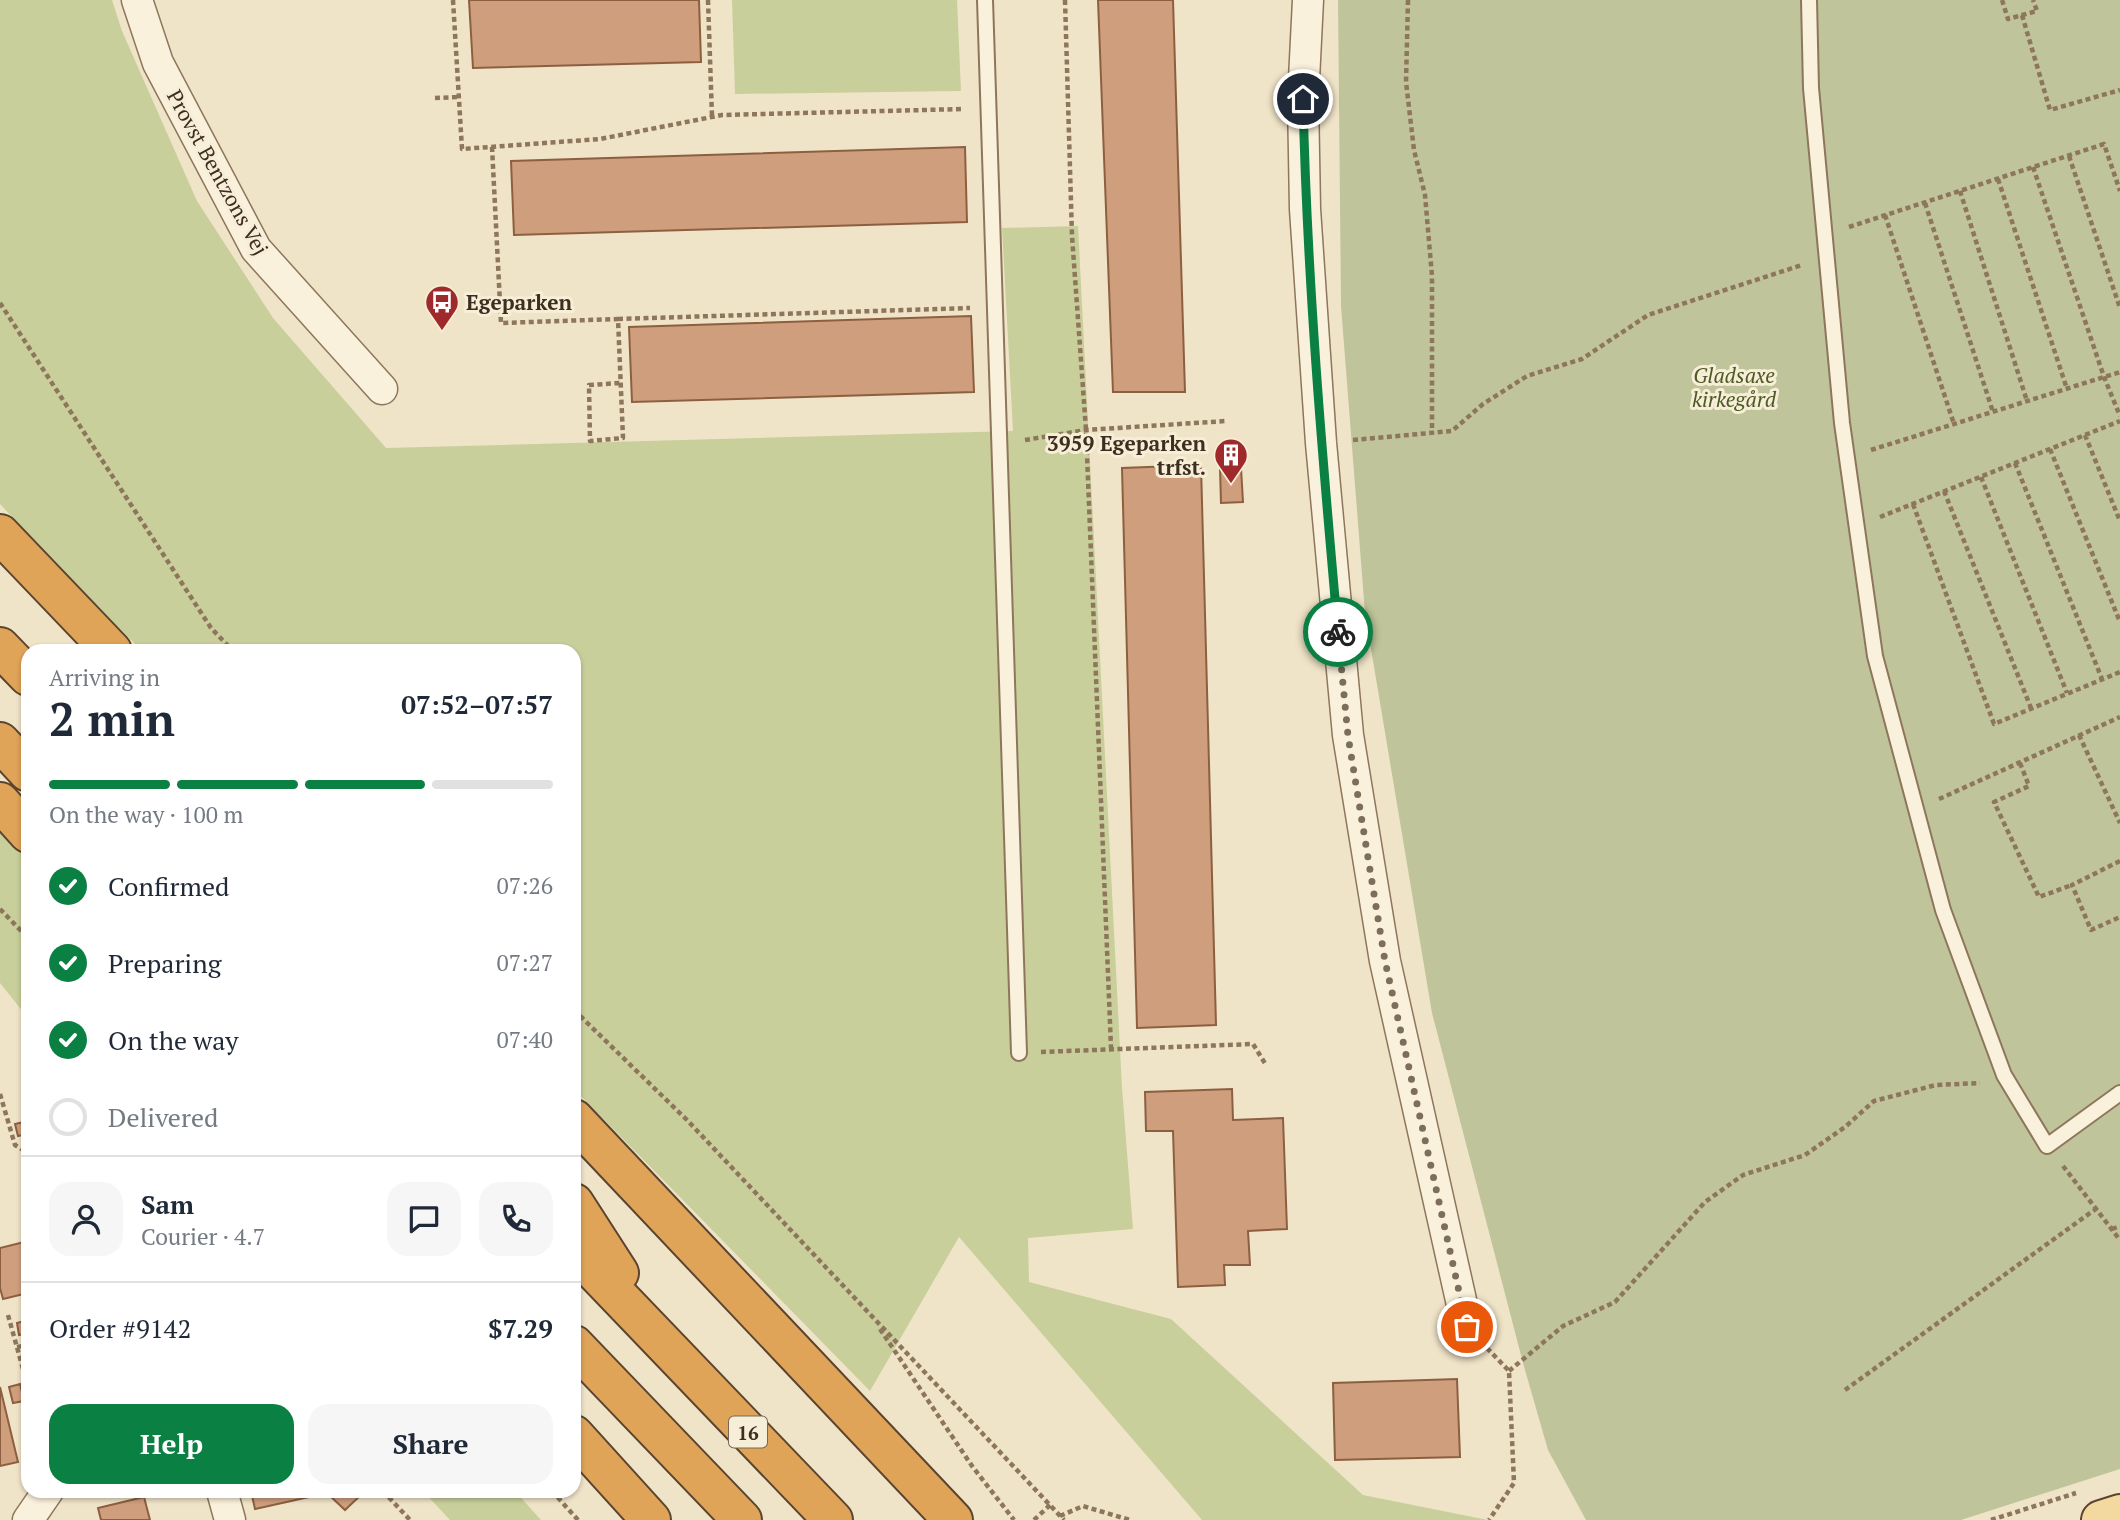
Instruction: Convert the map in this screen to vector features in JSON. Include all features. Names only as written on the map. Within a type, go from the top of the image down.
[{"type":"highway","points":[[0,534],[105,644]]},
{"type":"highway","points":[[0,647],[21,669]]},
{"type":"highway","points":[[0,742],[21,764]]},
{"type":"highway","points":[[0,802],[21,825]]},
{"type":"highway","points":[[581,1126],[953,1520]]},
{"type":"highway","points":[[581,1214],[663,1343]]},
{"type":"highway","name":"16","points":[[581,1257],[833,1520]]},
{"type":"highway","points":[[581,1352],[742,1520]]},
{"type":"highway","points":[[581,1443],[651,1520]]},
{"type":"main road","points":[[2091,1506],[2120,1514]]},
{"type":"street","name":"Provst Bentzons Vej","points":[[137,0],[158,63],[256,249],[382,389]]},
{"type":"street","points":[[1308,0],[1303,99],[1305,209],[1321,443],[1348,736],[1385,961],[1467,1327]]},
{"type":"street","points":[[28,1520],[43,1498]]},
{"type":"street","points":[[224,1498],[230,1520]]},
{"type":"lane","points":[[985,0],[1019,1053]]},
{"type":"lane","points":[[1809,0],[1811,88],[1847,457],[1875,656],[1943,910],[2004,1075],[2047,1146],[2120,1093]]},
{"type":"path","points":[[453,0],[461,149],[600,139],[712,117],[989,108]]},
{"type":"path","points":[[708,0],[712,117]]},
{"type":"path","points":[[1065,0],[1072,236],[1086,430],[1111,1048]]},
{"type":"path","points":[[1408,0],[1406,82],[1414,150],[1425,195],[1432,275],[1432,433]]},
{"type":"path","points":[[2002,0],[2008,19],[2037,10],[2033,0]]},
{"type":"path","points":[[2022,15],[2050,110],[2120,90]]},
{"type":"path","points":[[435,98],[458,97]]},
{"type":"path","points":[[1825,235],[2105,144],[2120,191]]},
{"type":"path","points":[[492,148],[501,323],[995,307]]},
{"type":"path","points":[[2069,156],[2120,308]]},
{"type":"path","points":[[1857,526],[2120,419],[2033,167]]},
{"type":"path","points":[[1998,179],[2067,389]]},
{"type":"path","points":[[1960,191],[2027,401]]},
{"type":"path","points":[[1924,203],[1993,412]]},
{"type":"path","points":[[1885,215],[1954,424]]},
{"type":"path","points":[[1321,443],[1452,431],[1483,404],[1527,376],[1582,359],[1648,315],[1827,257]]},
{"type":"path","points":[[0,303],[211,628],[226,644]]},
{"type":"path","points":[[618,319],[623,438],[590,441],[589,385],[620,383]]},
{"type":"path","points":[[1847,457],[2120,372]]},
{"type":"path","points":[[1000,444],[1086,430],[1226,421]]},
{"type":"path","points":[[2085,435],[2120,521]]},
{"type":"path","points":[[2050,449],[2120,622]]},
{"type":"path","points":[[2015,463],[2102,679]]},
{"type":"path","points":[[1981,477],[2067,693]]},
{"type":"path","points":[[1944,491],[2032,708]]},
{"type":"path","points":[[1913,504],[1994,724],[2120,672]]},
{"type":"path","points":[[1916,809],[2120,717]]},
{"type":"path","points":[[2079,736],[2120,823]]},
{"type":"path","points":[[2020,763],[2029,786],[1994,802],[2039,897],[2072,885],[2120,861]]},
{"type":"path","points":[[2072,885],[2091,930],[2120,917]]},
{"type":"path","points":[[0,909],[21,931]]},
{"type":"path","points":[[581,1017],[687,1120],[1062,1518],[1083,1506],[1130,1520]]},
{"type":"path","points":[[1019,1053],[1253,1044],[1266,1065]]},
{"type":"path","points":[[1509,1371],[1563,1326],[1615,1302],[1705,1202],[1743,1175],[1804,1154],[1845,1127],[1874,1101],[1936,1085],[1978,1084],[2004,1075]]},
{"type":"path","points":[[0,1094],[15,1145],[21,1149]]},
{"type":"path","points":[[2047,1146],[2120,1240]]},
{"type":"path","points":[[1845,1390],[2097,1209]]},
{"type":"path","points":[[2112,1229],[2120,1226]]},
{"type":"path","points":[[8,1315],[21,1362]]},
{"type":"path","points":[[872,1316],[972,1466],[1014,1520]]},
{"type":"path","points":[[1467,1327],[1509,1371],[1514,1483],[1489,1520]]},
{"type":"path","points":[[17,1347],[21,1346]]},
{"type":"path","points":[[390,1498],[410,1520]]},
{"type":"path","points":[[558,1498],[578,1520]]},
{"type":"path","points":[[1034,1520],[1050,1505]]},
{"type":"path","points":[[1991,1520],[2091,1506]]},
{"type":"green space","points":[[0,0],[112,0],[122,31],[197,201],[273,318],[386,448],[1013,431],[1002,228],[1078,226],[1122,1088],[1133,1229],[1028,1238],[1029,1282],[1171,1319],[1363,1495],[1488,1520],[1202,1520],[959,1237],[870,1391],[581,1096],[581,644],[135,644],[0,504]]},
{"type":"green space","points":[[732,0],[957,0],[961,91],[735,94]]},
{"type":"green space","name":"Gladsaxe kirkegård","points":[[1338,0],[2120,0],[2120,1469],[1961,1520],[1586,1520],[1548,1450],[1432,1013],[1365,613],[1341,306]]},
{"type":"green space","points":[[0,830],[21,852],[21,1009],[0,983]]},
{"type":"green space","points":[[430,1498],[521,1498],[541,1520],[450,1520]]},
{"type":"building","points":[[469,0],[699,0],[701,62],[473,68]]},
{"type":"building","points":[[1098,0],[1173,0],[1185,392],[1113,392]]},
{"type":"building","points":[[965,147],[967,222],[514,235],[511,161]]},
{"type":"building","points":[[971,316],[974,392],[632,402],[629,327]]},
{"type":"building","points":[[1201,465],[1216,1025],[1137,1028],[1122,468]]},
{"type":"building","name":"3959 Egeparken trfst.","points":[[1220,468],[1241,468],[1243,502],[1221,503]]},
{"type":"building","points":[[1232,1089],[1233,1120],[1283,1118],[1287,1229],[1248,1231],[1250,1265],[1224,1265],[1225,1285],[1178,1287],[1173,1131],[1146,1131],[1145,1092]]},
{"type":"building","points":[[21,1123],[21,1135],[18,1136],[15,1124]]},
{"type":"building","points":[[21,1243],[21,1295],[3,1299],[0,1288],[0,1248]]},
{"type":"building","points":[[21,1322],[21,1335],[19,1335],[17,1323]]},
{"type":"building","points":[[1457,1379],[1460,1457],[1335,1460],[1333,1383]]},
{"type":"building","points":[[20,1384],[21,1402],[13,1403],[9,1387]]},
{"type":"building","points":[[0,1387],[18,1462],[0,1466]]},
{"type":"building","points":[[144,1498],[150,1520],[101,1520],[98,1508]]},
{"type":"building","points":[[253,1498],[304,1498],[255,1509]]},
{"type":"building","points":[[332,1498],[358,1498],[345,1510]]},
{"type":"way so far","points":[[1338,632],[1348,736],[1385,961],[1467,1327]]},
{"type":"place","name":"Egeparken","points":[[442,332]]},
{"type":"place","name":"3959 Egeparken trfst.","points":[[1231,485]]},
{"type":"route","points":[[1303,99],[1305,209],[1321,443],[1338,632]]}]
